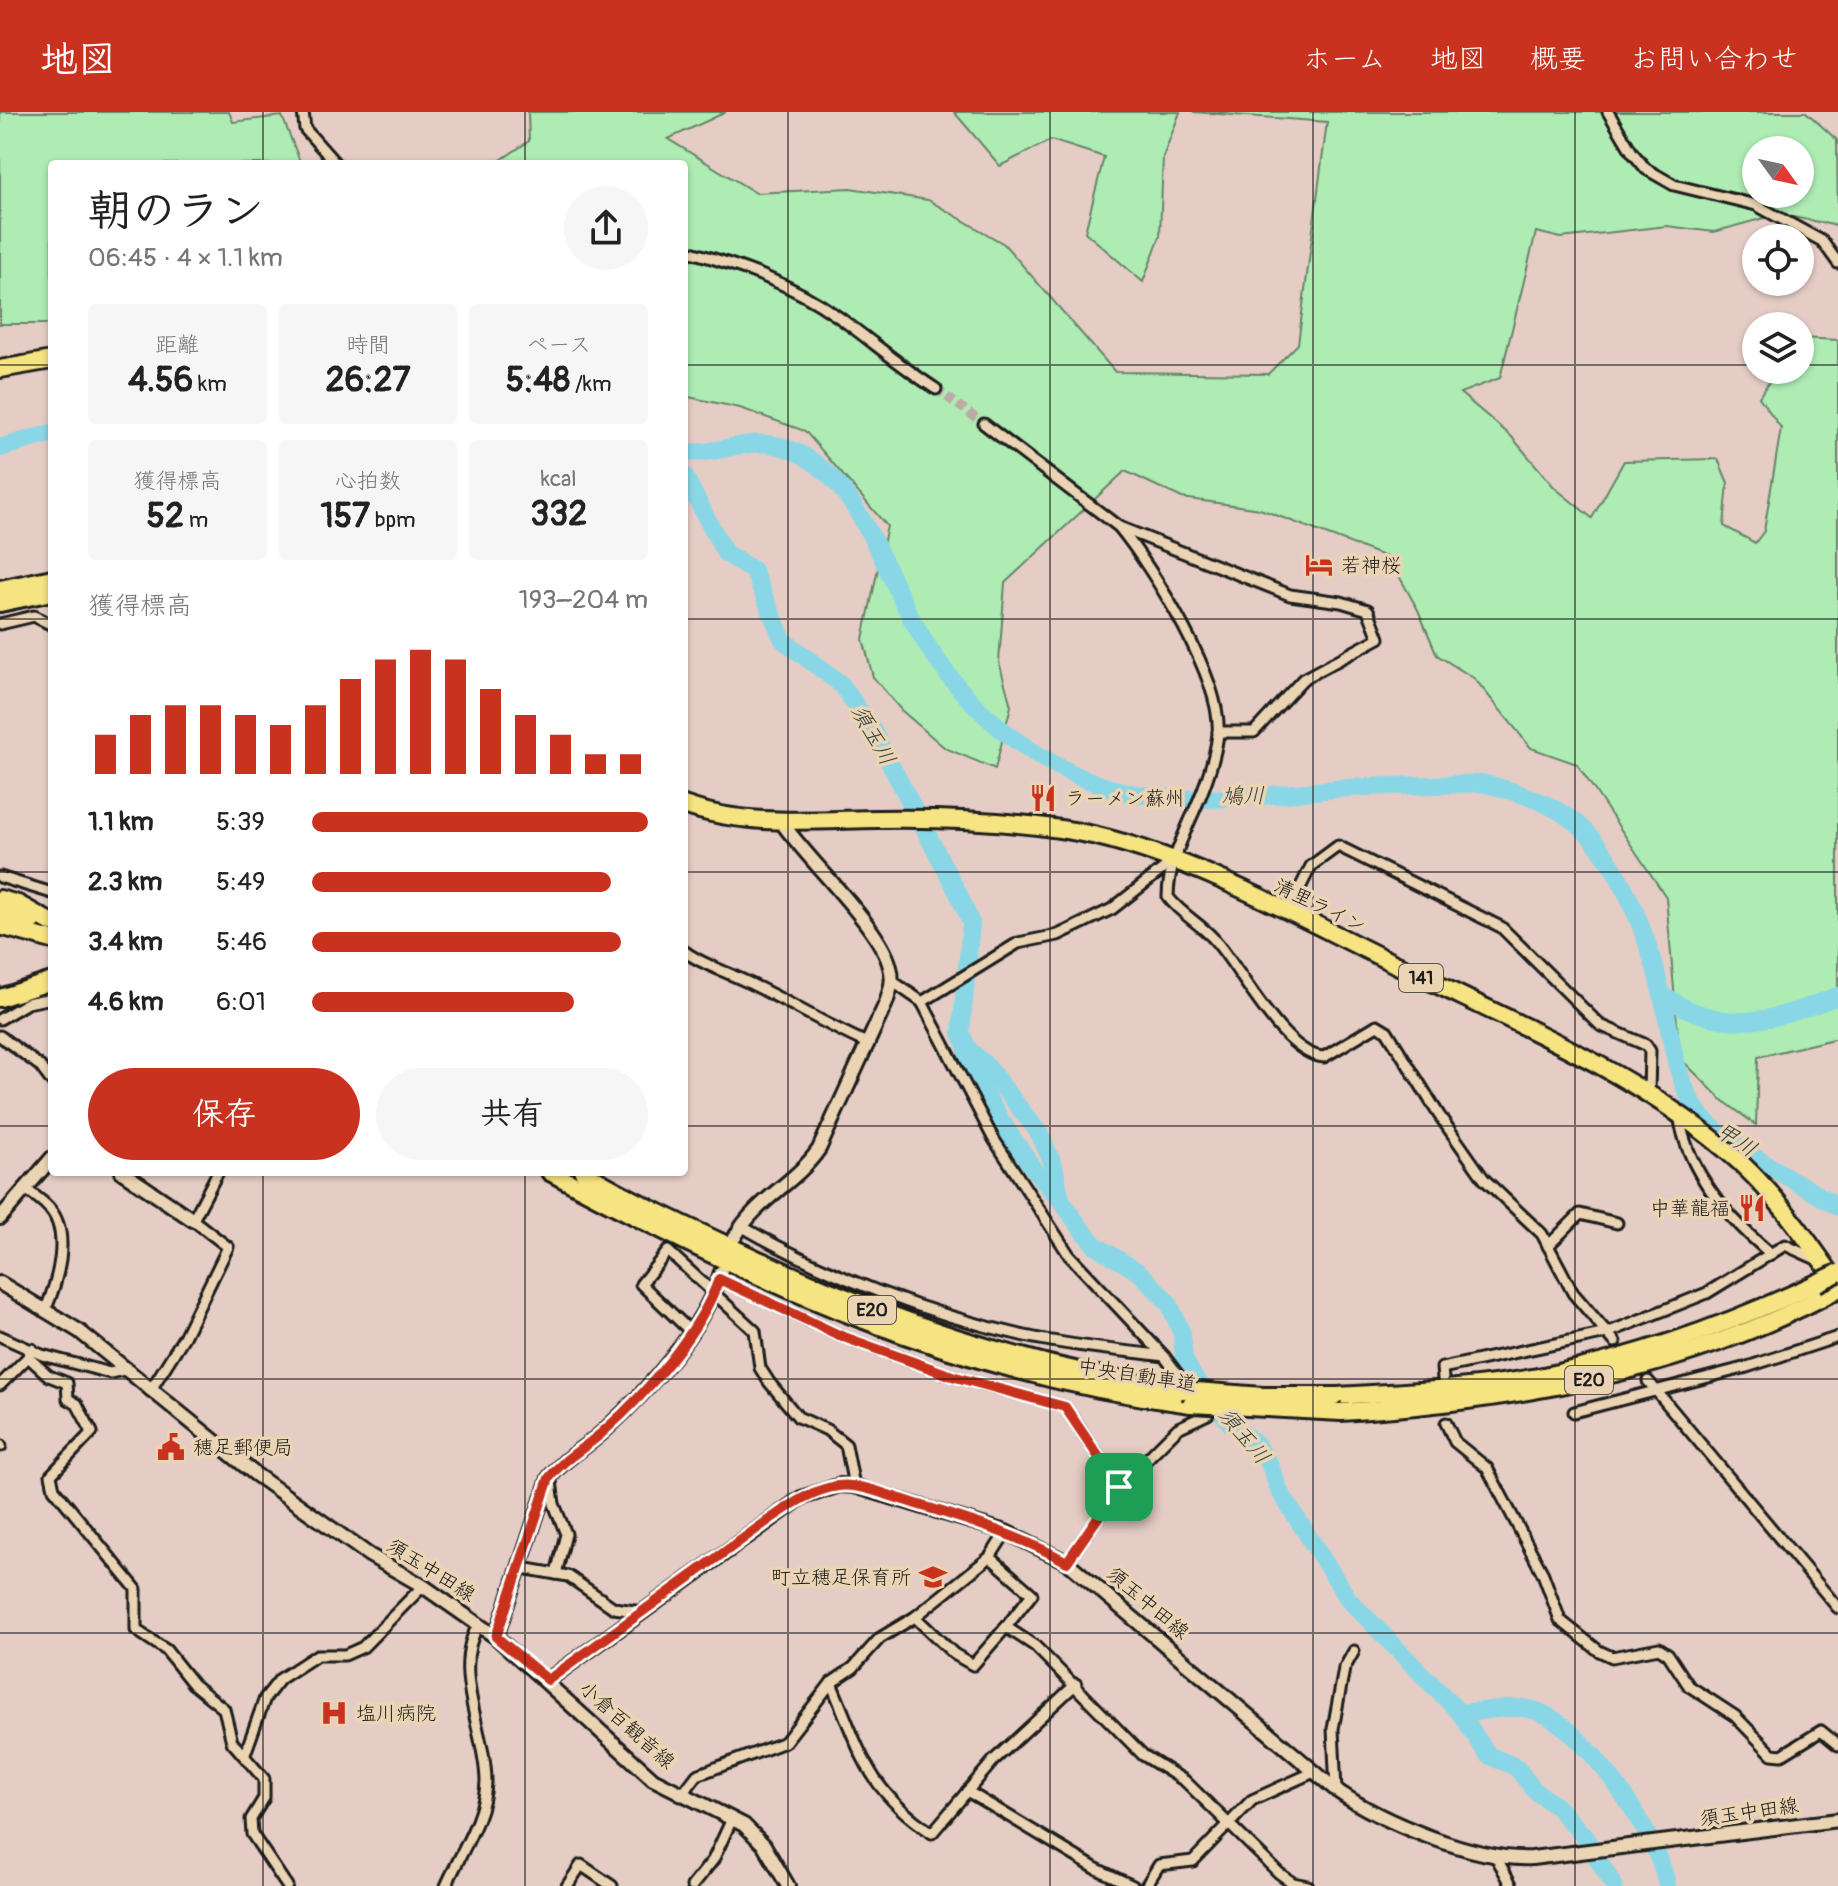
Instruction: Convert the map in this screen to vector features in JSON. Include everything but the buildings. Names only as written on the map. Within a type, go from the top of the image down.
[{"type":"highway","points":[[0,369],[48,361]]},
{"type":"highway","points":[[0,589],[48,579]]},
{"type":"highway","points":[[0,603],[48,593]]},
{"type":"highway","name":"清里ライン","points":[[688,806],[732,816],[780,820],[1009,822],[1066,830],[1121,843],[1173,861],[1288,912],[1553,1042],[1649,1093],[1728,1151],[1764,1186],[1823,1262],[1829,1288]]},
{"type":"highway","points":[[0,899],[18,904],[48,922]]},
{"type":"highway","points":[[0,911],[48,923]]},
{"type":"highway","points":[[0,926],[48,939]]},
{"type":"highway","points":[[0,998],[48,982]]},
{"type":"highway","name":"中央自動車道","points":[[558,1176],[708,1253],[873,1326],[1030,1376],[1186,1397],[1263,1396],[1337,1404],[1557,1374],[1711,1329],[1829,1288],[1838,1273]]},
{"type":"highway","name":"中央自動車道","points":[[591,1176],[714,1239],[877,1312],[1036,1362],[1186,1397]]},
{"type":"main road","points":[[738,1232],[808,1164],[869,1044],[892,981],[884,950],[872,932],[799,848],[780,820]]},
{"type":"main road","points":[[0,1218],[48,1162]]},
{"type":"main road","points":[[128,1176],[193,1220]]},
{"type":"main road","points":[[496,1637],[522,1568],[551,1475],[563,1460],[602,1433],[635,1402],[690,1331],[714,1293],[720,1276]]},
{"type":"main road","name":"須玉中田線","points":[[0,1283],[79,1331],[267,1483],[369,1555],[423,1586],[479,1624],[548,1680],[801,1498],[840,1485],[854,1486],[1006,1532],[1067,1562],[1336,1790],[1374,1813],[1465,1849],[1496,1857],[1532,1858],[1838,1820]]},
{"type":"main road","name":"小倉百観音線","points":[[548,1680],[653,1779],[681,1796],[732,1819],[755,1835],[788,1886]]},
{"type":"street","points":[[303,112],[305,129],[332,160]]},
{"type":"street","points":[[1608,112],[1646,169],[1674,185],[1756,205],[1822,241],[1838,263]]},
{"type":"street","points":[[688,251],[744,267],[799,293],[836,315],[892,361],[936,389]]},
{"type":"street","points":[[984,424],[1119,527],[1290,595],[1341,602],[1368,610],[1379,638],[1303,679],[1254,732],[1218,732]]},
{"type":"street","points":[[1119,527],[1173,606],[1213,698],[1218,732],[1205,784],[1173,861],[1168,897],[1226,952],[1268,1012],[1304,1052],[1324,1057],[1369,1028],[1377,1025],[1387,1031],[1439,1115],[1484,1179],[1542,1234],[1573,1293],[1615,1342]]},
{"type":"street","points":[[0,624],[34,616],[48,623]]},
{"type":"street","points":[[1288,912],[1311,866],[1338,846],[1501,927],[1600,1025],[1646,1045],[1650,1051],[1649,1093]]},
{"type":"street","points":[[922,1002],[1018,943],[1058,935],[1112,909],[1173,861]]},
{"type":"street","points":[[0,877],[48,892]]},
{"type":"street","points":[[688,953],[814,1020],[869,1044]]},
{"type":"street","points":[[892,981],[922,1002],[993,1138],[1069,1255],[1164,1356],[1208,1414],[1178,1428],[1119,1487],[1067,1562]]},
{"type":"street","points":[[0,1019],[27,1003],[48,999]]},
{"type":"street","points":[[0,1036],[40,1066],[48,1077]]},
{"type":"street","points":[[1679,1113],[1682,1140],[1693,1165],[1745,1232],[1771,1254]]},
{"type":"street","points":[[150,1391],[184,1337],[228,1247],[193,1220],[216,1176]]},
{"type":"street","points":[[24,1188],[50,1208],[57,1222],[60,1264],[45,1311]]},
{"type":"street","points":[[1548,1246],[1580,1214],[1617,1223]]},
{"type":"street","points":[[738,1232],[875,1289],[959,1317],[1025,1336],[1164,1356]]},
{"type":"street","points":[[1443,1379],[1442,1368],[1607,1333],[1707,1293],[1785,1245],[1823,1262]]},
{"type":"street","points":[[690,1331],[641,1284],[668,1251],[755,1331],[760,1368],[798,1417],[827,1430],[846,1445],[854,1486]]},
{"type":"street","points":[[720,1276],[841,1336],[952,1376],[1065,1407],[1119,1487]]},
{"type":"street","points":[[0,1336],[30,1353],[110,1373],[124,1370]]},
{"type":"street","points":[[1574,1412],[1652,1385],[1747,1367],[1838,1337]]},
{"type":"street","points":[[0,1385],[30,1353]]},
{"type":"street","points":[[30,1353],[49,1376],[67,1383],[68,1399],[77,1404],[92,1432],[51,1475],[54,1489],[136,1589],[136,1630],[166,1650],[193,1684],[219,1702],[232,1742],[264,1779],[266,1788],[251,1819],[252,1834],[287,1886]]},
{"type":"street","points":[[1652,1385],[1838,1608]]},
{"type":"street","points":[[1446,1423],[1455,1442],[1487,1468],[1543,1574],[1560,1620],[1570,1630],[1612,1657],[1659,1648],[1668,1654],[1689,1686],[1735,1716],[1772,1754],[1782,1755],[1821,1731],[1838,1745]]},
{"type":"street","points":[[551,1475],[554,1504],[566,1534],[556,1574]]},
{"type":"street","points":[[681,1796],[697,1775],[785,1742],[831,1683],[853,1668],[880,1638],[915,1617],[990,1557],[1006,1532]]},
{"type":"street","points":[[915,1617],[954,1654],[973,1665],[1032,1594],[990,1557]]},
{"type":"street","points":[[522,1568],[556,1574],[582,1584],[614,1608],[642,1612]]},
{"type":"street","points":[[245,1754],[265,1698],[280,1679],[317,1655],[345,1655],[363,1647],[423,1586]]},
{"type":"street","points":[[446,1886],[484,1797],[485,1768],[468,1657],[479,1624]]},
{"type":"street","points":[[1006,1627],[1035,1646],[1076,1684],[1143,1755],[1185,1781],[1279,1873],[1293,1883],[1308,1886]]},
{"type":"street","points":[[1336,1790],[1333,1729],[1344,1669],[1354,1651]]},
{"type":"street","points":[[831,1683],[872,1778],[903,1813],[932,1833],[994,1760],[1076,1684]]},
{"type":"street","points":[[1146,1886],[1159,1865],[1193,1861],[1252,1800],[1314,1772]]},
{"type":"street","points":[[967,1791],[1095,1868],[1133,1886]]},
{"type":"street","points":[[692,1886],[713,1860],[732,1819]]},
{"type":"street","points":[[1496,1857],[1512,1886]]},
{"type":"street","points":[[567,1886],[581,1865],[612,1886]]},
{"type":"green space","points":[[0,112],[229,112],[233,122],[282,116],[299,160],[48,160],[48,324],[0,324]]},
{"type":"green space","points":[[528,112],[726,112],[668,139],[756,193],[850,188],[928,200],[1004,244],[1115,372],[1268,374],[1298,344],[1327,122],[1193,112],[1806,112],[1837,140],[1838,226],[1778,214],[1714,232],[1667,226],[1561,238],[1536,232],[1500,378],[1460,393],[1511,436],[1555,488],[1592,518],[1624,461],[1718,459],[1728,483],[1724,526],[1755,543],[1764,531],[1781,428],[1759,397],[1768,384],[1814,384],[1814,339],[1838,340],[1838,1038],[1758,1057],[1756,1125],[1721,1099],[1680,1058],[1666,897],[1577,764],[1531,748],[1475,679],[1437,655],[1418,610],[1389,558],[1260,509],[1182,498],[1125,471],[1005,583],[999,662],[1011,706],[995,769],[945,748],[901,710],[873,677],[863,639],[887,526],[805,431],[740,408],[688,397],[688,160],[501,160],[529,141]]},
{"type":"green space","points":[[954,112],[1180,112],[1163,157],[1160,236],[1143,282],[1085,232],[1104,157],[1051,140],[1000,166]]},
{"type":"waterway","name":"須玉川","points":[[0,448],[48,434]]},
{"type":"waterway","name":"鳩川","points":[[688,452],[765,444],[796,452],[817,465],[836,482],[852,503],[914,623],[949,676],[992,722],[1043,758],[1071,773],[1130,793],[1191,799],[1481,783],[1531,798],[1566,816],[1592,839],[1607,858],[1631,902],[1656,973],[1679,1073],[1701,1116],[1744,1150],[1838,1207]]},
{"type":"waterway","name":"須玉川","points":[[688,483],[725,553],[753,570],[783,640],[842,685],[872,729],[959,895],[971,923],[961,1033],[968,1049],[986,1065],[1039,1133],[1054,1166],[1061,1200],[1095,1245],[1140,1273],[1169,1303],[1182,1334],[1184,1359],[1194,1378],[1231,1424],[1256,1444],[1269,1463],[1280,1492],[1349,1600],[1460,1713],[1488,1755],[1516,1767],[1534,1790],[1557,1807],[1584,1836],[1614,1886]]},
{"type":"waterway","name":"鳩川","points":[[1662,995],[1707,1016],[1749,1021],[1792,1012],[1838,996]]},
{"type":"waterway","name":"須玉川","points":[[966,1047],[980,1084],[1006,1128],[1061,1200]]},
{"type":"waterway","name":"須玉川","points":[[1460,1713],[1525,1708],[1553,1719],[1574,1736],[1596,1758],[1635,1812],[1661,1865],[1667,1886]]},
{"type":"tunnel","points":[[936,389],[984,424]]},
{"type":"place","name":"若神桜","points":[[1319,565]]},
{"type":"place","name":"ラーメン蘇州","points":[[1043,798]]},
{"type":"place","name":"中華龍福","points":[[1752,1208]]},
{"type":"place","name":"穂足郵便局","points":[[171,1447]]},
{"type":"place","name":"町立穂足保育所","points":[[933,1577]]},
{"type":"place","name":"塩川病院","points":[[334,1713]]},
{"type":"route","points":[[719,1279],[841,1336],[952,1376],[1065,1407],[1119,1487],[1067,1562],[1006,1532],[897,1498],[840,1485],[801,1498],[548,1680],[496,1637],[522,1568],[549,1478],[563,1460],[602,1433],[635,1402],[700,1318],[719,1279]]},
{"type":"water label","name":"甲川","points":[[1736,1140]]}]
